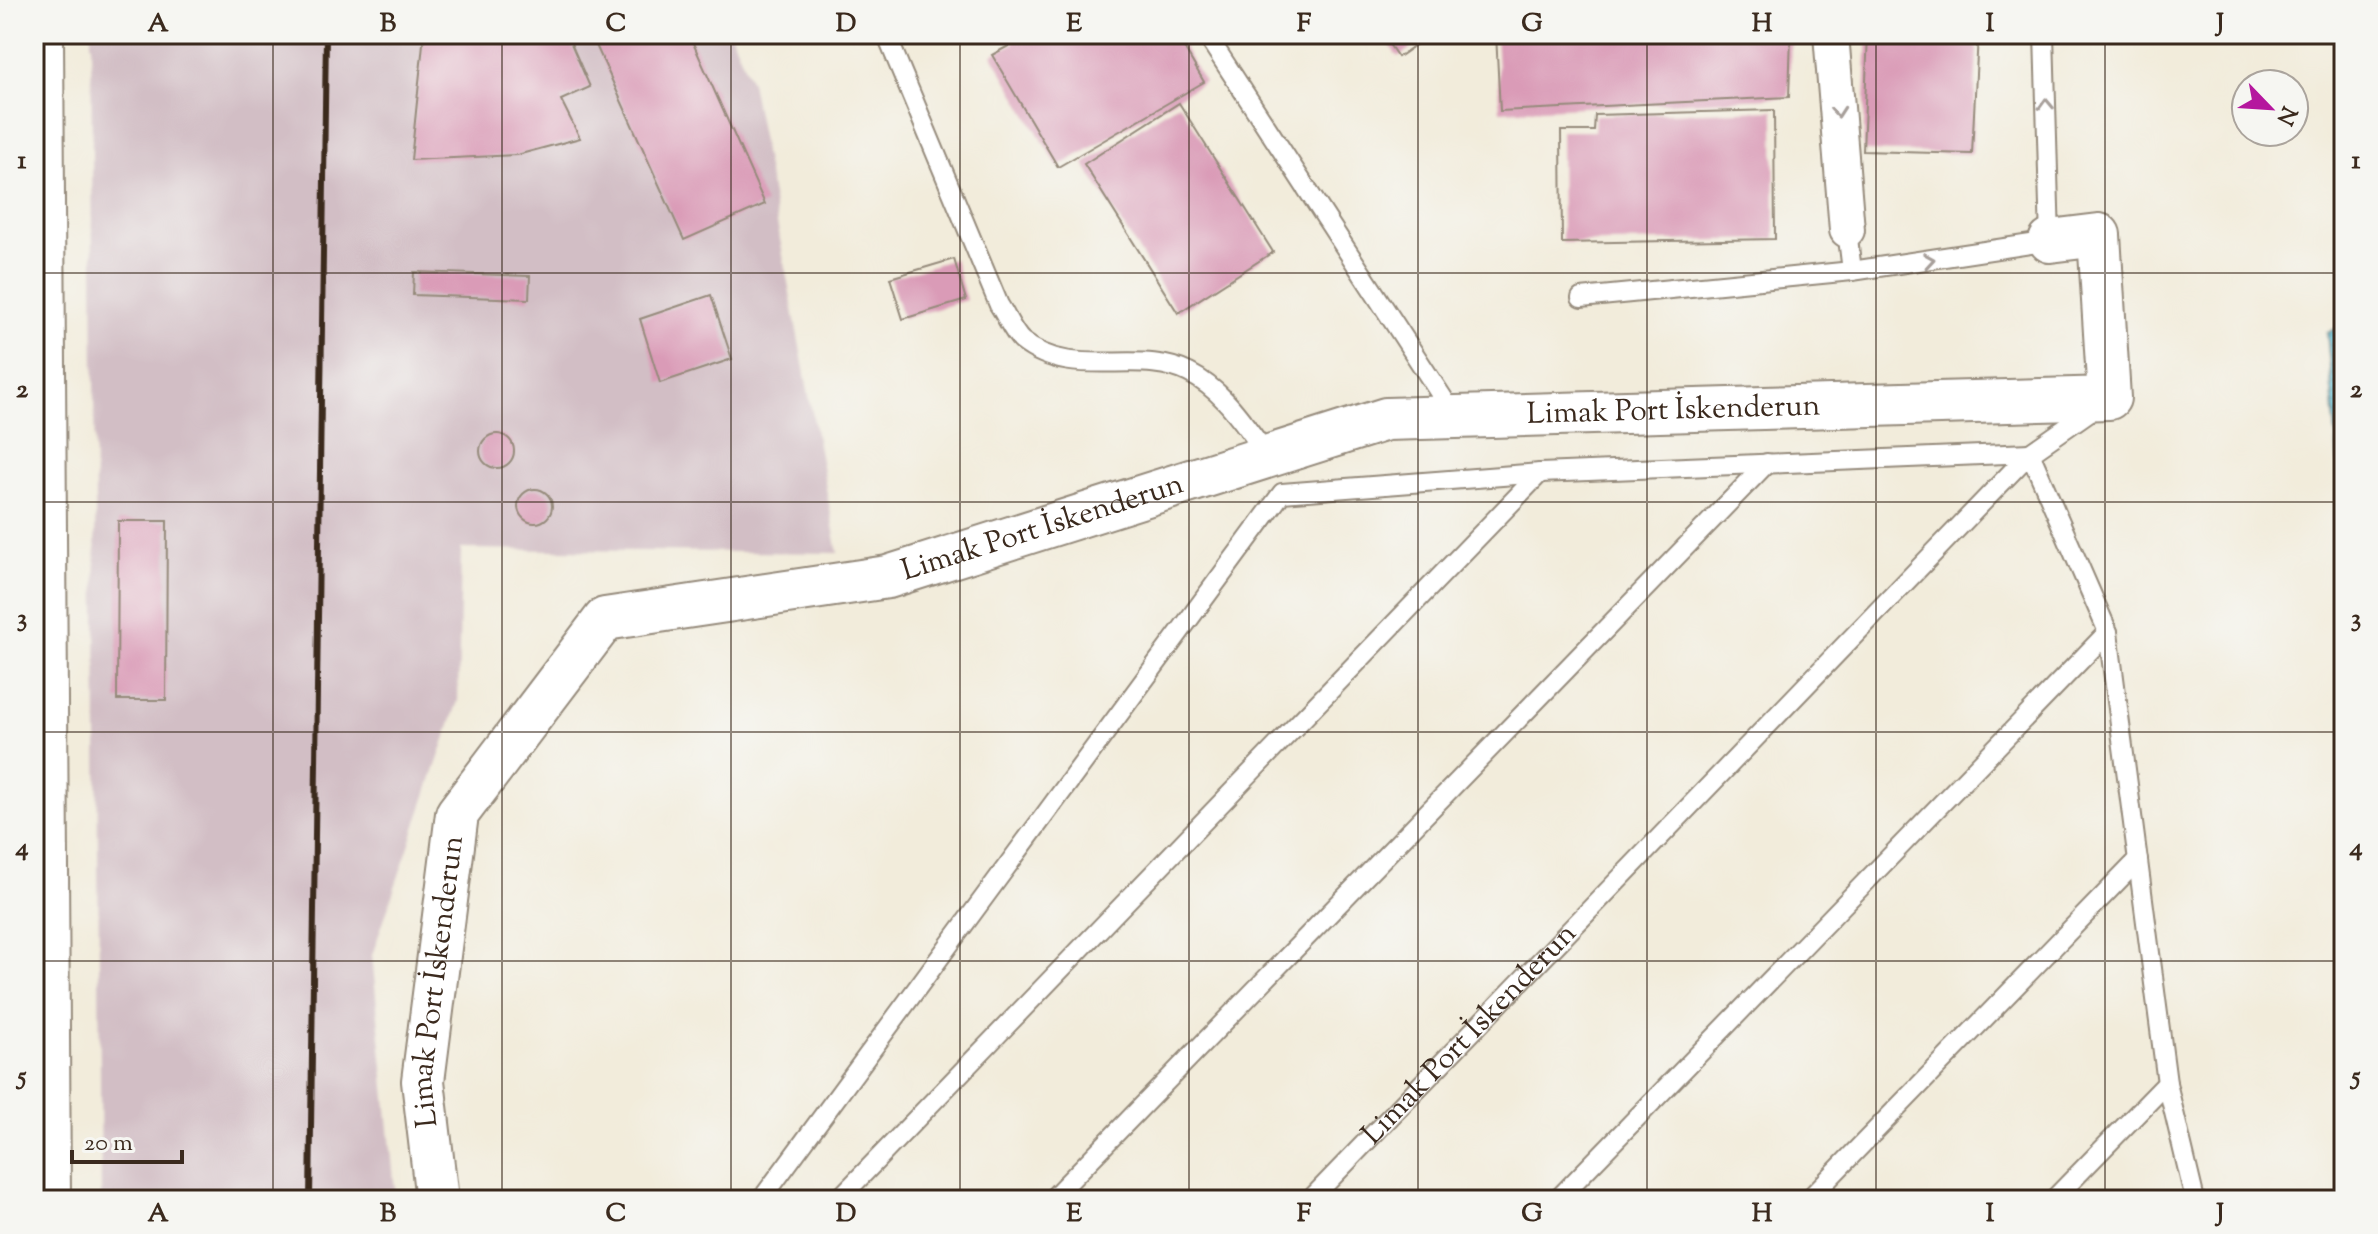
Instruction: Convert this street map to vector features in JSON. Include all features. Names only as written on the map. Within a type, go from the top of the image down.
[{"type":"highway","points":[[41,34],[48,1200]]},
{"type":"street","points":[[1831,34],[1847,230]]},
{"type":"street","points":[[2050,241],[2099,235],[2109,398]]},
{"type":"street","name":"Limak Port İskenderun","points":[[437,1200],[423,1081],[457,814],[605,619],[888,577],[1386,419],[2109,398]]},
{"type":"lane","points":[[886,34],[999,305],[1021,341],[1056,358],[1091,365],[1154,364],[1186,371],[1216,389],[1269,457]]},
{"type":"lane","points":[[1206,34],[1455,417]]},
{"type":"lane","points":[[1581,298],[1852,271],[2050,241],[2044,34]]},
{"type":"lane","points":[[1847,230],[1852,271]]},
{"type":"lane","name":"Limak Port İskenderun","points":[[1310,1200],[2030,453],[2109,398]]},
{"type":"lane","points":[[2030,453],[2108,632],[2167,1083],[2195,1200]]},
{"type":"lane","name":"Limak Port İskenderun","points":[[761,1200],[1282,493],[1540,473],[2030,453]]},
{"type":"lane","name":"Limak Port İskenderun","points":[[1051,1200],[1767,463]]},
{"type":"lane","name":"Limak Port İskenderun","points":[[838,1200],[1540,473]]},
{"type":"lane","points":[[1557,1200],[2108,632]]},
{"type":"lane","points":[[1808,1200],[2138,860]]},
{"type":"lane","points":[[2053,1200],[2167,1083]]},
{"type":"shaded area","points":[[91,34],[731,34],[751,82],[838,553],[461,549],[458,701],[372,955],[396,1200],[101,1200]]},
{"type":"water","points":[[2344,325],[2344,529],[2327,333]]},
{"type":"building","points":[[424,34],[567,34],[590,87],[561,100],[580,138],[517,155],[411,160]]},
{"type":"building","points":[[591,34],[689,34],[765,204],[684,240]]},
{"type":"building","points":[[1009,34],[1176,34],[1204,82],[1058,167],[992,55],[1014,43]]},
{"type":"building","points":[[1382,34],[1421,34],[1424,39],[1398,57]]},
{"type":"building","points":[[1496,34],[1791,34],[1789,97],[1500,111]]},
{"type":"building","points":[[1868,34],[1978,34],[1972,154],[1863,151]]},
{"type":"building","points":[[1179,103],[1273,252],[1178,313],[1084,164]]},
{"type":"building","points":[[1774,110],[1775,239],[1562,243],[1561,131],[1594,131],[1595,115]]},
{"type":"building","points":[[954,259],[966,300],[903,319],[890,278]]},
{"type":"building","points":[[414,272],[530,276],[529,299],[413,295]]},
{"type":"building","points":[[711,295],[732,359],[660,383],[640,319]]},
{"type":"building","points":[[497,434],[509,439],[514,451],[509,463],[497,468],[485,463],[480,451],[485,439]]},
{"type":"building","points":[[535,489],[547,494],[552,506],[547,518],[535,523],[523,518],[518,506],[523,494]]},
{"type":"building","points":[[118,521],[167,521],[166,700],[117,700]]},
{"type":"railway","points":[[310,1200],[326,34]]}]
